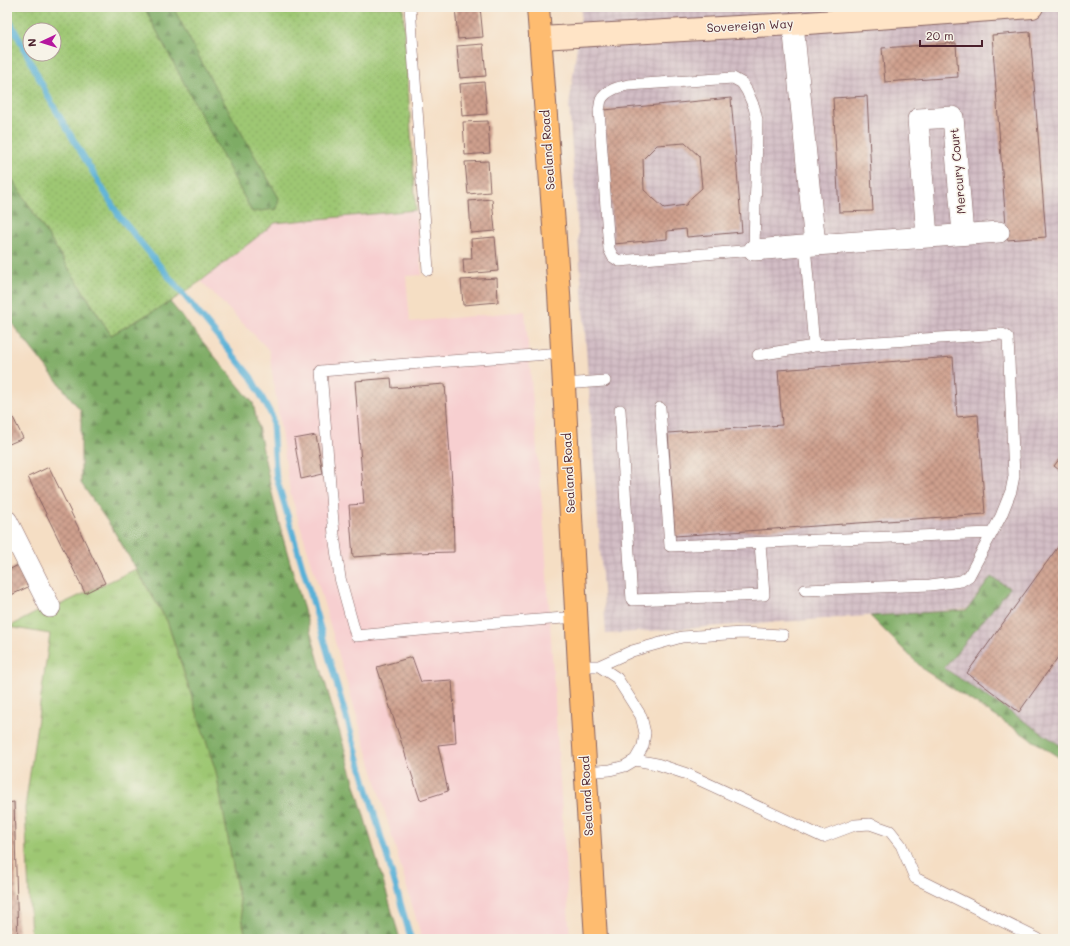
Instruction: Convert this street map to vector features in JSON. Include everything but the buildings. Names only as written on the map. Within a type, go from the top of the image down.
[{"type":"main road","name":"Sealand Road","points":[[538,7],[563,353],[577,617],[589,666],[585,772],[596,939]]},
{"type":"street","name":"Sovereign Way","points":[[540,38],[793,24],[869,12],[1032,7]]},
{"type":"street","points":[[793,24],[810,245]]},
{"type":"street","name":"Mercury Court","points":[[927,237],[918,119],[953,117],[963,234]]},
{"type":"street","points":[[754,250],[999,232]]},
{"type":"street","points":[[7,521],[50,607]]},
{"type":"lane","points":[[410,7],[428,270]]},
{"type":"lane","points":[[733,78],[742,83],[754,107],[757,120],[754,250],[619,262],[614,258],[609,249],[599,110],[601,100],[606,93],[628,85],[733,78]]},
{"type":"lane","points":[[810,245],[814,346]]},
{"type":"lane","points":[[758,355],[814,346],[1002,334],[1008,338],[1014,476],[1011,491],[1000,516],[969,576],[961,581],[930,586],[805,590]]},
{"type":"lane","points":[[563,353],[321,371],[334,535],[340,578],[356,636],[577,617]]},
{"type":"lane","points":[[564,384],[605,381]]},
{"type":"lane","points":[[660,408],[670,546],[991,533]]},
{"type":"lane","points":[[620,410],[632,600],[764,595],[760,543]]},
{"type":"lane","points":[[589,666],[632,651],[682,637],[742,634],[783,635]]},
{"type":"lane","points":[[585,772],[610,770],[625,766],[635,760],[643,746],[645,733],[641,716],[617,678],[589,666]]},
{"type":"lane","points":[[635,760],[657,764],[687,774],[823,837],[855,826],[870,824],[890,831],[901,845],[915,878],[1038,939]]},
{"type":"shaded area","points":[[582,7],[1063,7],[1063,747],[944,668],[1010,588],[991,577],[967,609],[606,634],[569,106]]},
{"type":"shaded area","points":[[416,210],[422,275],[406,276],[410,322],[525,311],[544,528],[570,939],[422,939],[290,492],[269,350],[201,281],[275,223]]},
{"type":"green space","points":[[7,7],[403,7],[416,210],[275,223],[201,281],[170,302],[111,335],[7,171]]},
{"type":"green space","points":[[144,7],[173,7],[210,78],[279,198],[277,209],[252,212]]},
{"type":"green space","points":[[7,171],[111,335],[170,302],[253,403],[283,538],[400,939],[246,939],[216,773],[167,621],[112,528],[81,483],[81,411],[15,328],[7,313]]},
{"type":"green space","points":[[136,569],[167,621],[216,772],[246,939],[31,939],[25,808],[50,634],[9,627],[43,609],[64,603]]},
{"type":"green space","points":[[991,577],[1010,588],[944,668],[1063,747],[1063,760],[924,670],[870,616],[967,610]]},
{"type":"waterway","points":[[7,15],[51,102],[119,216],[251,377],[272,416],[276,476],[411,939]]}]
